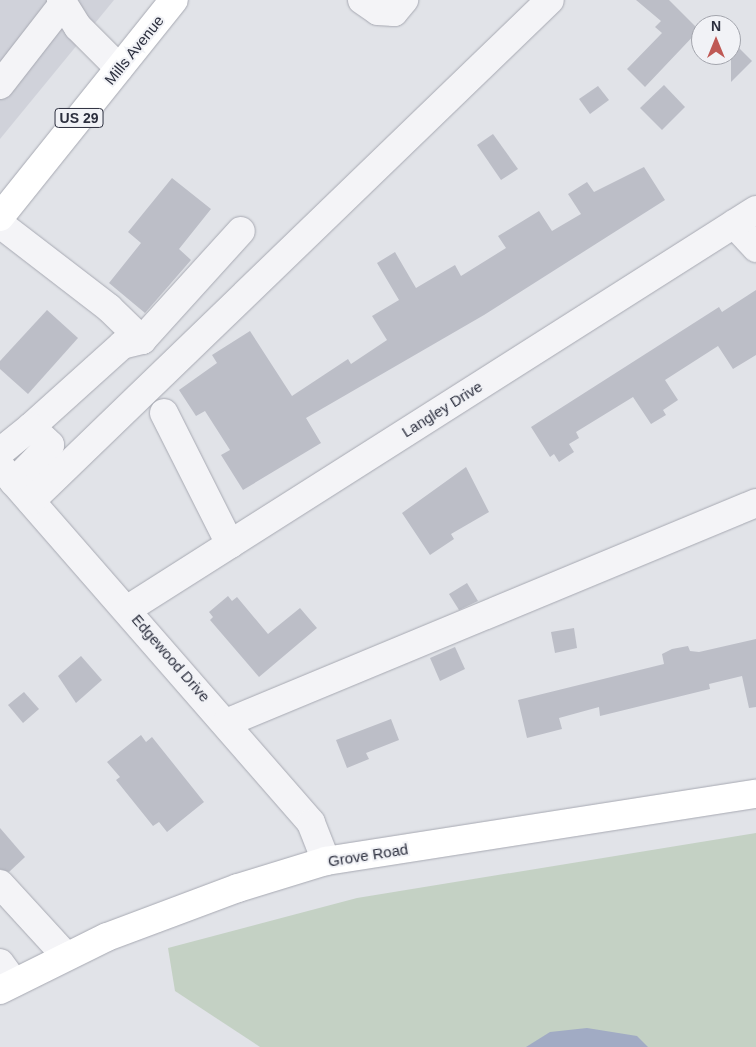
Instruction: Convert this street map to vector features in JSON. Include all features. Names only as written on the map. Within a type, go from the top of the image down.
[{"type":"main road","name":"Mills Avenue","points":[[0,217],[174,0]]},
{"type":"main road","name":"Grove Road","points":[[5,979],[238,888],[326,861],[756,794]]},
{"type":"street","points":[[362,0],[378,11],[394,12],[404,0]]},
{"type":"street","points":[[15,483],[550,0]]},
{"type":"street","points":[[0,85],[62,2],[78,27],[119,68]]},
{"type":"street","points":[[745,217],[756,248]]},
{"type":"street","name":"Langley Drive","points":[[128,609],[745,217]]},
{"type":"street","points":[[0,224],[109,308],[142,340]]},
{"type":"street","points":[[0,452],[31,427],[122,345],[142,340],[241,231]]},
{"type":"street","points":[[164,413],[230,544]]},
{"type":"street","points":[[15,483],[50,445],[31,427]]},
{"type":"street","name":"Edgewood Drive","points":[[15,483],[128,609],[311,823],[326,861]]},
{"type":"street","points":[[226,723],[756,503]]},
{"type":"street","points":[[0,884],[66,956]]},
{"type":"shaded area","points":[[0,0],[114,0],[0,139]]},
{"type":"green space","points":[[756,833],[756,1047],[260,1047],[175,991],[168,948],[357,898]]},
{"type":"water","points":[[587,1028],[637,1036],[648,1047],[526,1047],[550,1032]]},
{"type":"building","points":[[636,0],[669,0],[691,22],[691,38],[645,87],[627,69],[662,33],[655,27],[661,21]]},
{"type":"building","points":[[741,50],[752,61],[731,82],[731,65],[741,65]]},
{"type":"building","points":[[664,85],[685,107],[662,130],[640,108]]},
{"type":"building","points":[[598,86],[609,100],[590,114],[579,99]]},
{"type":"building","points":[[493,134],[518,169],[501,180],[477,145]]},
{"type":"building","points":[[644,167],[665,200],[484,315],[306,418],[321,443],[243,490],[221,455],[230,450],[205,411],[196,416],[179,390],[217,363],[212,355],[250,331],[292,396],[348,359],[351,364],[387,340],[372,316],[399,300],[377,263],[395,252],[416,288],[455,265],[461,276],[506,248],[498,236],[539,211],[552,231],[581,214],[568,194],[587,182],[594,192]]},
{"type":"building","points":[[172,178],[211,209],[179,249],[191,260],[145,313],[109,283],[141,243],[128,232]]},
{"type":"building","points":[[756,290],[756,355],[733,369],[718,346],[665,380],[678,400],[663,410],[666,415],[651,424],[633,397],[576,432],[579,438],[569,444],[574,452],[559,462],[554,454],[550,457],[531,427],[719,307],[722,312]]},
{"type":"building","points":[[47,310],[78,338],[28,394],[0,369],[0,361]]},
{"type":"building","points":[[466,467],[489,512],[451,534],[454,539],[430,555],[402,513]]},
{"type":"building","points":[[467,583],[478,601],[459,610],[449,594]]},
{"type":"building","points":[[228,596],[232,601],[237,597],[268,634],[300,608],[317,628],[259,677],[210,620],[213,617],[209,612]]},
{"type":"building","points":[[574,628],[577,648],[555,653],[551,632]]},
{"type":"building","points":[[756,639],[756,707],[749,708],[742,676],[709,684],[710,689],[600,716],[599,707],[559,718],[562,729],[527,738],[518,700],[664,664],[662,654],[672,649],[688,646],[690,651],[699,652]]},
{"type":"building","points":[[455,647],[465,669],[440,681],[430,658]]},
{"type":"building","points":[[81,656],[102,680],[76,703],[58,676]]},
{"type":"building","points":[[24,692],[39,709],[23,723],[8,705]]},
{"type":"building","points":[[391,719],[399,740],[366,753],[369,759],[347,768],[336,740]]},
{"type":"building","points":[[141,735],[146,742],[152,737],[204,802],[167,832],[159,822],[153,826],[116,780],[120,777],[107,762]]},
{"type":"building","points":[[0,828],[25,857],[9,872],[0,869]]}]
